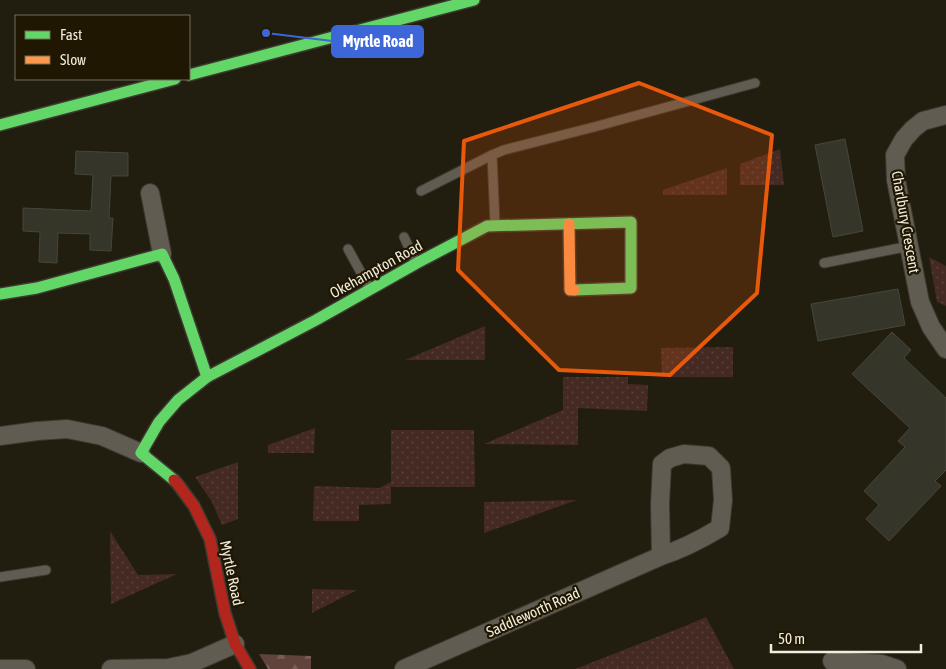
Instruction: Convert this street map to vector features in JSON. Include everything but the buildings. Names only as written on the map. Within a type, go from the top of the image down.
[{"type":"street","points":[[190,75],[474,0]]},
{"type":"street","points":[[0,125],[171,80]]},
{"type":"street","name":"Charlbury Crescent","points":[[946,115],[923,121],[913,128],[895,155],[896,180],[920,302],[938,324],[946,349]]},
{"type":"street","points":[[0,436],[67,429],[102,436],[141,453],[159,422],[178,400],[207,377],[174,279],[162,254],[150,193]]},
{"type":"street","name":"Okehampton Road","points":[[207,377],[316,320],[416,263],[487,226],[631,222],[631,288],[570,290],[569,224]]},
{"type":"street","points":[[0,294],[37,288],[162,254]]},
{"type":"street","name":"Myrtle Road","points":[[141,453],[177,483],[194,506],[210,539],[225,612],[235,644],[250,669]]},
{"type":"street","name":"Saddleworth Road","points":[[404,669],[661,556],[683,549],[720,528],[723,500],[721,468],[709,456],[684,454],[670,458],[662,464],[660,504],[661,556]]},
{"type":"street","points":[[111,669],[168,668],[192,663],[235,644]]},
{"type":"street","points":[[832,661],[882,664],[897,669]]},
{"type":"street","points":[[0,669],[26,669]]},
{"type":"lane","points":[[421,191],[504,150],[755,83]]},
{"type":"lane","points":[[492,155],[495,225]]},
{"type":"lane","points":[[404,237],[416,263]]},
{"type":"lane","points":[[824,263],[910,246]]},
{"type":"lane","points":[[348,249],[370,289]]},
{"type":"lane","points":[[0,577],[46,570]]},
{"type":"highlighted area","points":[[639,83],[772,135],[757,293],[670,375],[559,370],[458,270],[464,141]]},
{"type":"shaded area","points":[[780,149],[784,185],[740,185],[740,164]]},
{"type":"shaded area","points":[[727,168],[727,195],[663,195],[663,190]]},
{"type":"shaded area","points":[[929,257],[946,266],[946,306],[937,302]]},
{"type":"shaded area","points":[[485,326],[485,360],[405,360]]},
{"type":"shaded area","points":[[733,347],[733,377],[662,377],[661,348]]},
{"type":"shaded area","points":[[563,377],[628,377],[628,384],[648,385],[647,411],[578,408],[578,445],[484,444],[563,410]]},
{"type":"shaded area","points":[[315,428],[314,453],[268,453],[268,445]]},
{"type":"shaded area","points":[[391,430],[474,430],[475,487],[391,487],[391,504],[359,505],[359,521],[313,521],[314,486],[379,488],[391,482]]},
{"type":"shaded area","points":[[238,462],[238,519],[222,525],[212,502],[195,477]]},
{"type":"shaded area","points":[[577,500],[484,533],[484,502]]},
{"type":"shaded area","points":[[110,531],[138,575],[177,574],[111,604]]},
{"type":"shaded area","points":[[312,589],[357,590],[312,613]]},
{"type":"shaded area","points":[[706,617],[734,669],[575,669],[690,624]]},
{"type":"green space","points":[[259,654],[311,656],[311,669],[268,669]]},
{"type":"traffic: fast","points":[[190,75],[474,0]]},
{"type":"traffic: fast","points":[[0,125],[171,80]]},
{"type":"traffic: fast","points":[[207,377],[316,320],[487,226],[631,222],[631,288],[574,290]]},
{"type":"traffic: fast","points":[[0,294],[37,288],[162,254],[174,279],[207,377],[178,400],[159,422],[141,453],[174,480]]},
{"type":"traffic: slow","points":[[569,224],[570,290],[574,290]]},
{"type":"traffic: jam","points":[[174,480],[194,506],[210,539],[225,613],[235,644],[250,669]]},
{"type":"place","name":"Myrtle Road","points":[[266,33]]}]
